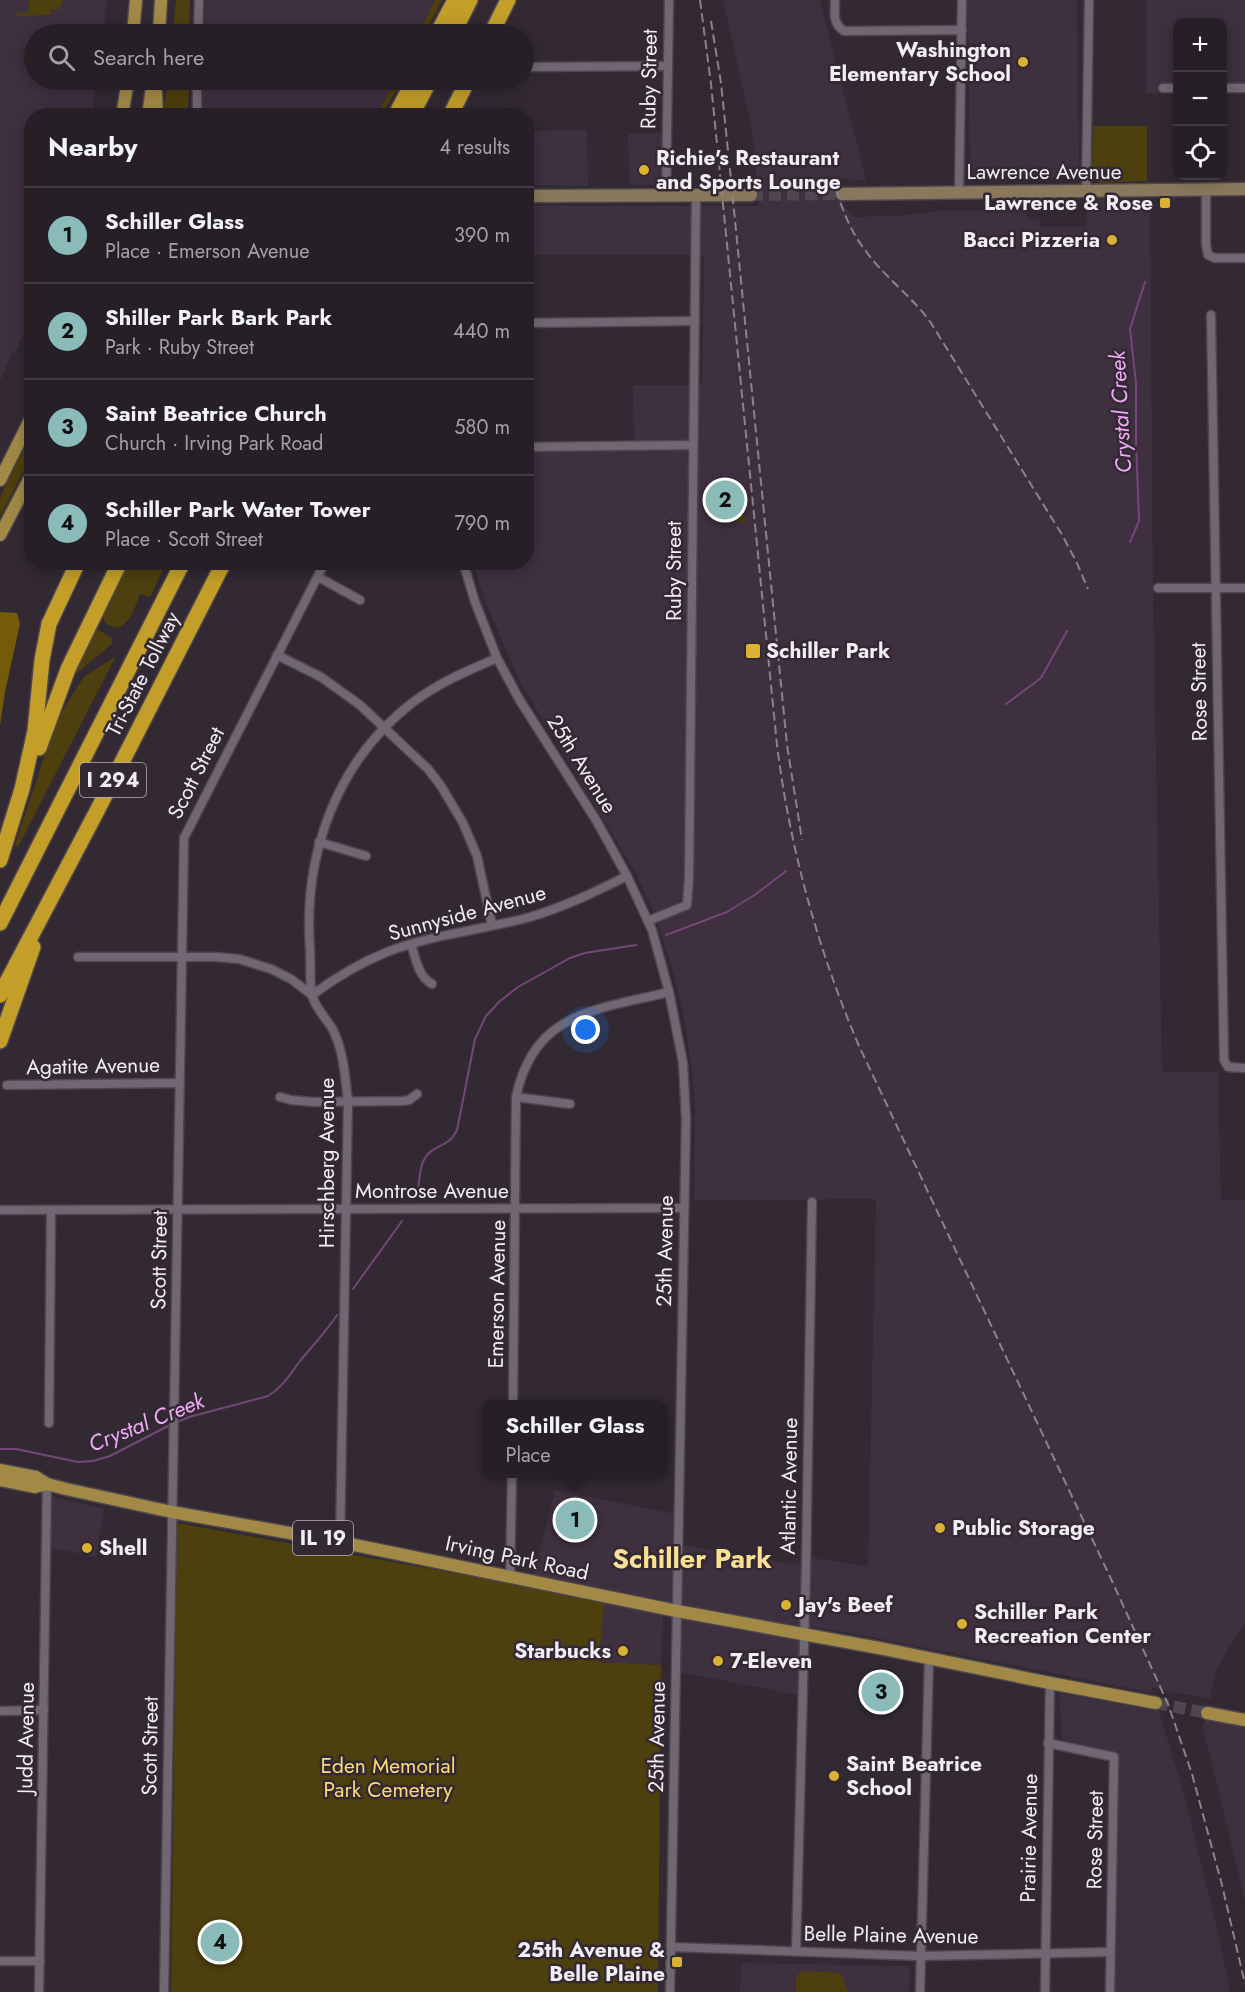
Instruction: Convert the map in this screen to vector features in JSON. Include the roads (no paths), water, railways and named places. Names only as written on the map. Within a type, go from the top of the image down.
[{"type":"highway","points":[[442,24],[455,0]]},
{"type":"highway","points":[[458,24],[470,0]]},
{"type":"highway","points":[[496,24],[508,0]]},
{"type":"highway","points":[[399,108],[409,90]]},
{"type":"highway","points":[[415,108],[425,90]]},
{"type":"highway","points":[[454,108],[463,90]]},
{"type":"highway","points":[[2,853],[22,789],[35,731],[42,660],[49,624],[74,570]]},
{"type":"highway","points":[[2,853],[14,830],[68,669],[116,570]]},
{"type":"highway","name":"Tri-State Tollway","points":[[0,923],[179,570]]},
{"type":"highway","name":"Tri-State Tollway","points":[[0,995],[220,570]]},
{"type":"highway","points":[[0,1041],[49,901]]},
{"type":"main road","points":[[134,24],[136,0]]},
{"type":"main road","points":[[160,24],[161,0]]},
{"type":"main road","points":[[123,108],[126,90]]},
{"type":"main road","points":[[149,108],[152,90]]},
{"type":"main road","points":[[155,90],[156,108]]},
{"type":"main road","name":"Lawrence Avenue","points":[[842,194],[1245,189]]},
{"type":"main road","points":[[534,196],[751,195]]},
{"type":"main road","points":[[0,480],[24,432]]},
{"type":"main road","points":[[0,535],[24,489]]},
{"type":"main road","name":"Irving Park Road","points":[[0,1470],[36,1477],[47,1484],[172,1512],[340,1542],[676,1611],[1156,1702]]},
{"type":"main road","name":"Irving Park Road","points":[[0,1480],[35,1487],[47,1484]]},
{"type":"main road","points":[[1207,1713],[1245,1720]]},
{"type":"street","points":[[198,24],[199,0]]},
{"type":"street","name":"Ruby Street","points":[[666,195],[669,0]]},
{"type":"street","points":[[835,0],[834,20],[844,31],[962,30]]},
{"type":"street","points":[[959,192],[962,0]]},
{"type":"street","points":[[1086,192],[1089,0]]},
{"type":"street","points":[[534,67],[668,66]]},
{"type":"street","points":[[1163,88],[1173,88]]},
{"type":"street","points":[[1227,88],[1245,88]]},
{"type":"street","points":[[196,108],[197,90]]},
{"type":"street","points":[[1206,190],[1208,255],[1215,258],[1245,258]]},
{"type":"street","name":"Ruby Street","points":[[648,921],[687,905],[689,878],[696,195]]},
{"type":"street","name":"Rose Street","points":[[1211,315],[1224,1060],[1228,1067],[1245,1068]]},
{"type":"street","points":[[534,323],[695,321]]},
{"type":"street","points":[[534,447],[693,445]]},
{"type":"street","name":"Scott Street","points":[[164,1992],[183,845],[185,832],[321,570]]},
{"type":"street","name":"25th Avenue","points":[[465,570],[496,658],[596,820],[627,876],[648,921],[669,992],[683,1063],[686,1119],[670,1992]]},
{"type":"street","points":[[318,577],[360,600]]},
{"type":"street","points":[[1158,588],[1245,588]]},
{"type":"street","points":[[277,655],[321,677],[339,689],[428,769],[453,804],[477,856],[492,925]]},
{"type":"street","name":"Hirschberg Avenue","points":[[340,1542],[348,1101],[344,1066],[333,1031],[312,995],[308,903],[314,863],[319,842],[345,781],[372,742],[412,703],[447,680],[496,658]]},
{"type":"street","points":[[319,842],[366,856]]},
{"type":"street","name":"Sunnyside Avenue","points":[[312,995],[350,969],[388,952],[411,944],[528,917],[559,907],[627,876]]},
{"type":"street","points":[[411,944],[420,972],[426,981],[432,984]]},
{"type":"street","points":[[78,957],[216,957],[255,963],[291,979],[312,995]]},
{"type":"street","name":"Emerson Avenue","points":[[513,1400],[516,1096],[520,1080],[533,1051],[560,1024],[582,1014],[669,992]]},
{"type":"street","name":"Agatite Avenue","points":[[7,1085],[180,1083]]},
{"type":"street","points":[[280,1097],[313,1102],[403,1101],[414,1098],[417,1094]]},
{"type":"street","points":[[516,1096],[570,1104]]},
{"type":"street","name":"Atlantic Avenue","points":[[796,1951],[812,1202]]},
{"type":"street","name":"Montrose Avenue","points":[[0,1210],[684,1208]]},
{"type":"street","points":[[49,1423],[51,1210]]},
{"type":"street","points":[[510,1576],[512,1478]]},
{"type":"street","name":"Judd Avenue","points":[[39,1992],[47,1484]]},
{"type":"street","points":[[920,1992],[928,1659]]},
{"type":"street","name":"Prairie Avenue","points":[[1045,1992],[1050,1683]]},
{"type":"street","points":[[0,1711],[44,1710]]},
{"type":"street","name":"Rose Street","points":[[1048,1743],[1114,1757],[1110,1992]]},
{"type":"street","name":"Belle Plaine Avenue","points":[[671,1947],[920,1956],[1110,1952]]},
{"type":"street","points":[[0,1961],[40,1961]]},
{"type":"waterway","name":"Crystal Creek","points":[[1130,542],[1139,521],[1136,383],[1130,329],[1145,282]]},
{"type":"waterway","name":"Crystal Creek","points":[[1006,704],[1041,678],[1067,631]]},
{"type":"waterway","name":"Crystal Creek","points":[[666,935],[727,912],[786,871]]},
{"type":"waterway","name":"Crystal Creek","points":[[417,1196],[420,1171],[425,1158],[432,1150],[445,1144],[457,1130],[475,1039],[486,1016],[518,987],[570,958],[585,953],[636,945]]},
{"type":"waterway","name":"Crystal Creek","points":[[353,1289],[402,1221]]},
{"type":"waterway","name":"Crystal Creek","points":[[175,1423],[189,1417],[268,1396],[286,1380],[337,1315]]},
{"type":"waterway","name":"Crystal Creek","points":[[0,1449],[16,1449],[78,1462],[93,1461],[110,1456],[170,1425]]},
{"type":"tunnel","points":[[751,195],[842,194]]},
{"type":"tunnel","points":[[1156,1703],[1207,1713]]},
{"type":"railway","points":[[700,0],[711,84],[777,745],[798,861],[818,936],[859,1046],[1168,1704],[1192,1774],[1222,1885],[1245,1984]]},
{"type":"railway","points":[[711,21],[721,83],[787,745],[802,840]]},
{"type":"railway","points":[[836,190],[848,221],[860,243],[931,323],[1061,533],[1088,589]]},
{"type":"place","name":"Washington Elementary School","points":[[1023,62]]},
{"type":"place","name":"Richie's Restaurant and Sports Lounge","points":[[644,170]]},
{"type":"place","name":"Lawrence & Rose","points":[[1165,203]]},
{"type":"place","name":"Bacci Pizzeria","points":[[1112,240]]},
{"type":"place","name":"Shiller Park Bark Park","points":[[725,500]]},
{"type":"place","name":"Schiller Park","points":[[753,651]]},
{"type":"place","name":"Schiller Glass","points":[[575,1520]]},
{"type":"place","name":"Public Storage","points":[[940,1528]]},
{"type":"place","name":"Shell","points":[[87,1548]]},
{"type":"place","name":"Jay's Beef","points":[[786,1605]]},
{"type":"place","name":"Schiller Park Recreation Center","points":[[962,1624]]},
{"type":"place","name":"Starbucks","points":[[623,1651]]},
{"type":"place","name":"7-Eleven","points":[[718,1661]]},
{"type":"place","name":"Saint Beatrice Church","points":[[881,1692]]},
{"type":"place","name":"Saint Beatrice School","points":[[834,1776]]},
{"type":"place","name":"Schiller Park Water Tower","points":[[220,1942]]},
{"type":"place","name":"25th Avenue & Belle Plaine","points":[[677,1962]]},
{"type":"district","name":"Schiller Park","points":[[692,1558]]},
{"type":"park label","name":"Eden Memorial Park Cemetery","points":[[388,1778]]}]
